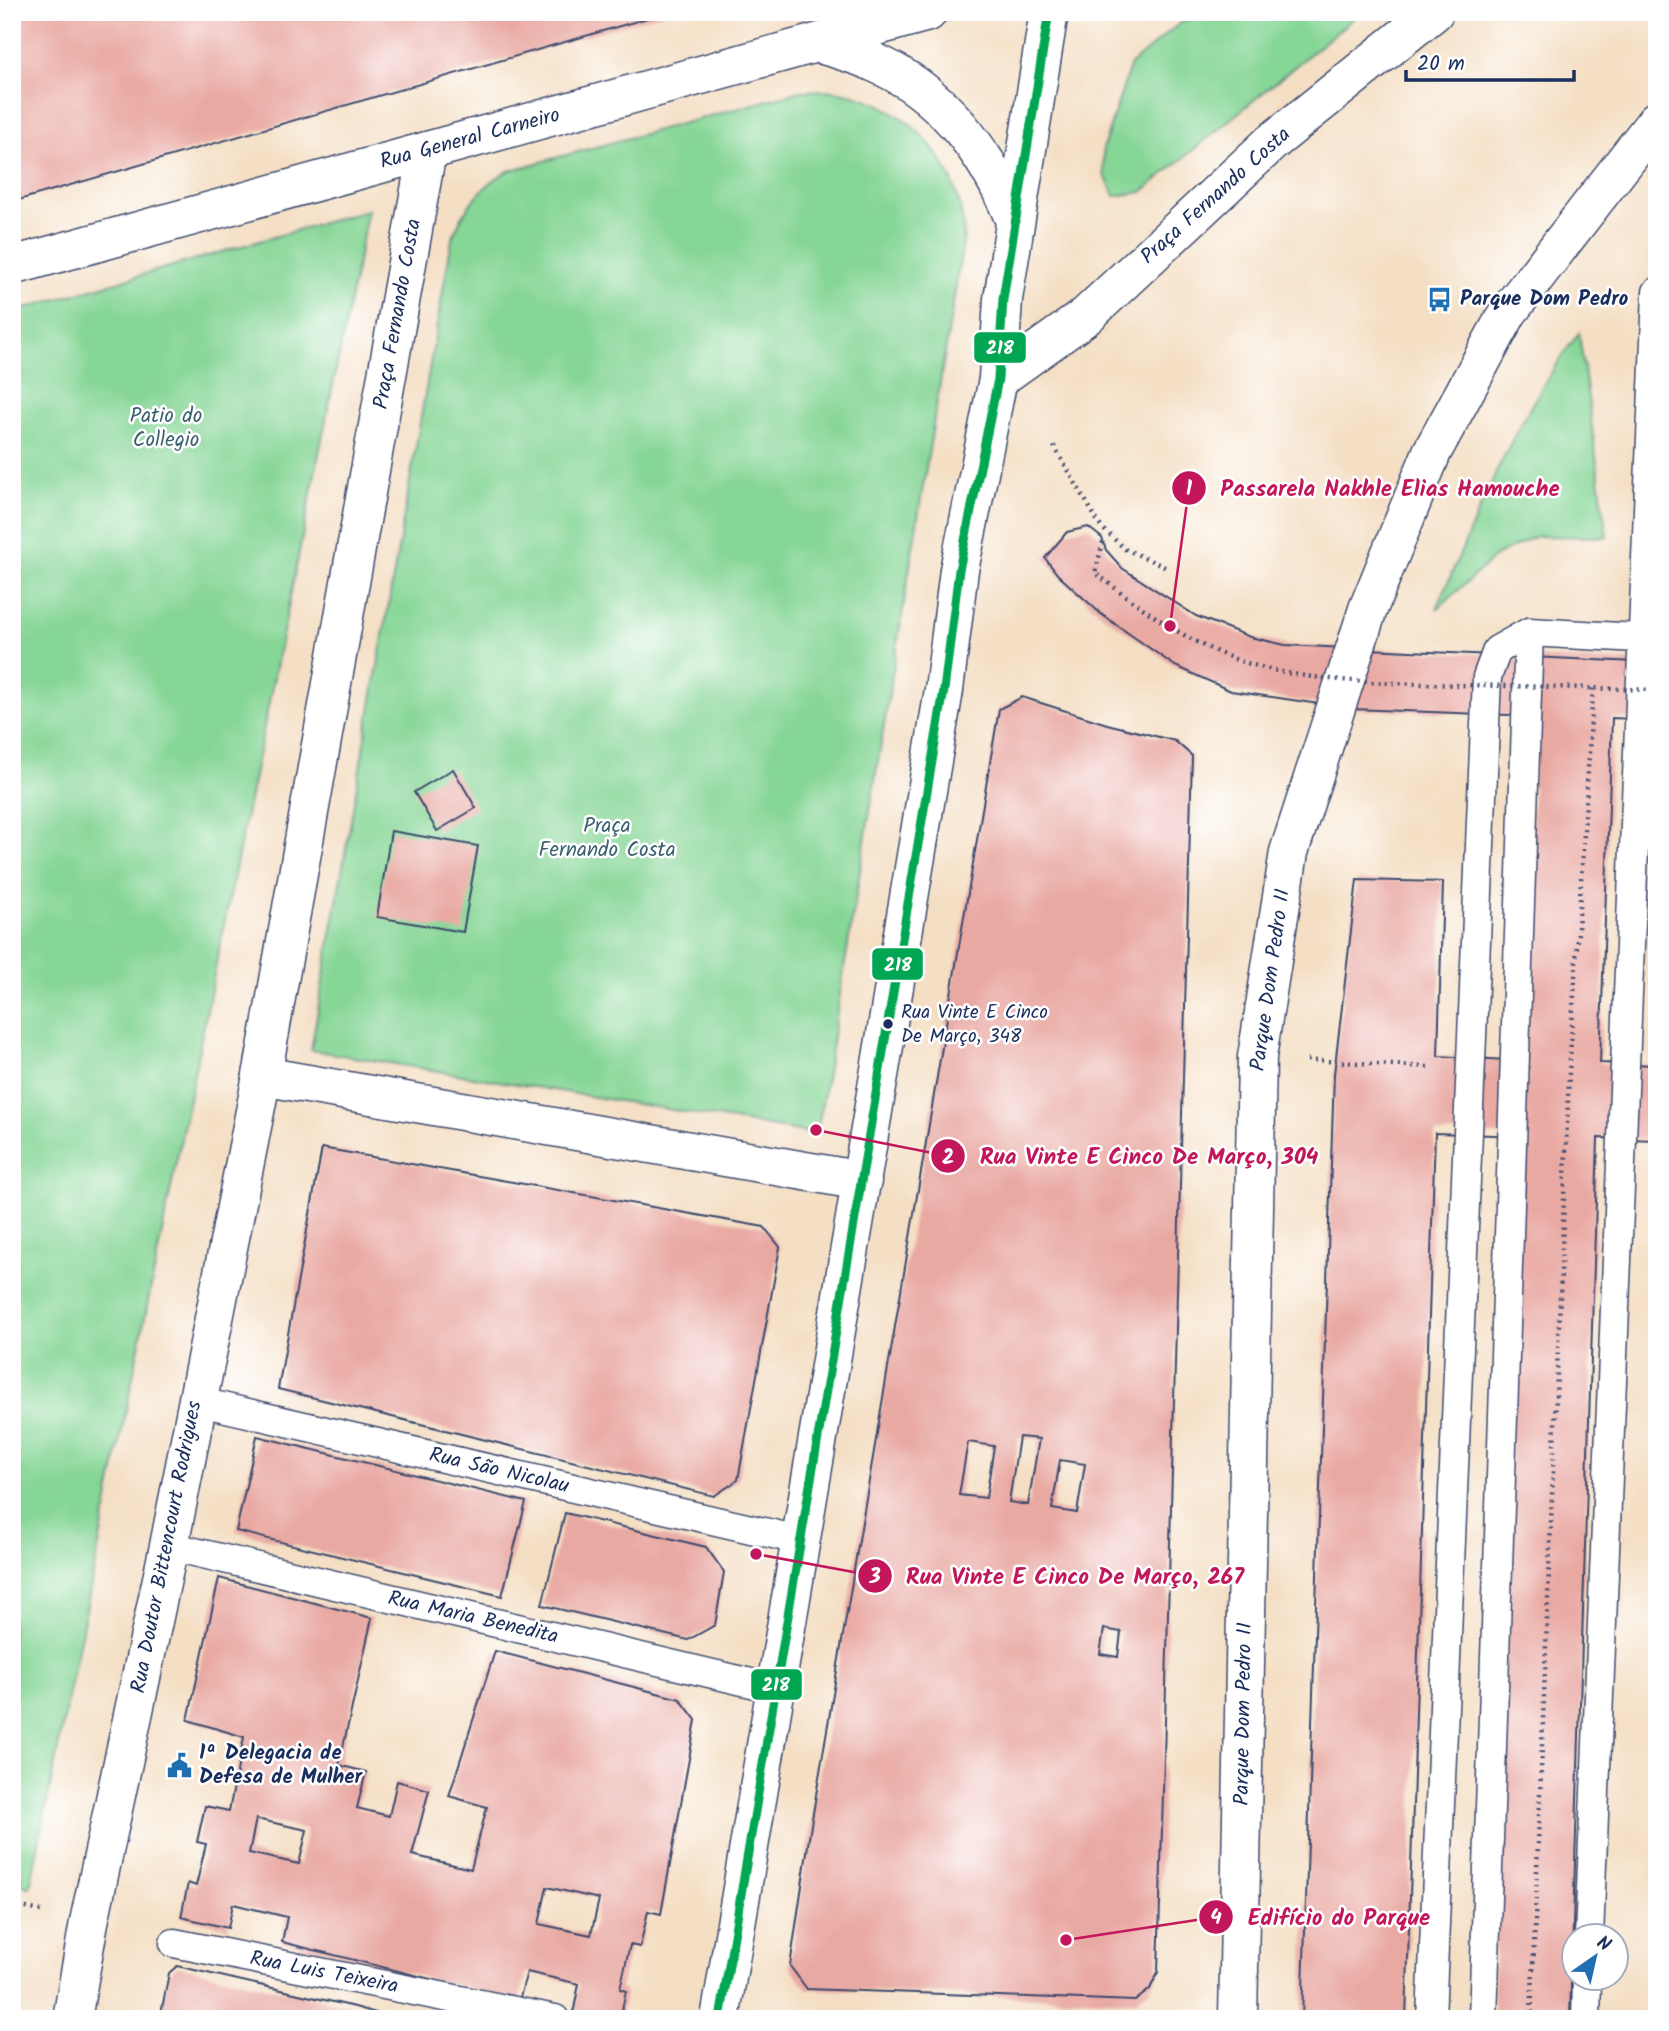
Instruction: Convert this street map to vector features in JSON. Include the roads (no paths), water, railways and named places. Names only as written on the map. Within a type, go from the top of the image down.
[{"type":"street","name":"Rua General Carneiro","points":[[12,266],[928,12]]},
{"type":"street","points":[[720,2019],[803,1541],[944,690],[958,570],[998,379],[1003,299],[1049,12]]},
{"type":"street","name":"Praça Fernando Costa","points":[[998,379],[1086,316],[1272,142],[1434,12]]},
{"type":"street","points":[[820,44],[873,61],[920,89],[960,126],[978,148],[1005,195],[1015,221]]},
{"type":"street","name":"Parque Dom Pedro II","points":[[1238,2019],[1257,1057],[1289,852],[1368,609],[1432,452],[1508,312],[1657,120]]},
{"type":"street","name":"Praça Fernando Costa","points":[[262,1076],[427,151]]},
{"type":"street","points":[[262,1076],[862,1181]]},
{"type":"street","name":"Rua Doutor Bittencourt Rodrigues","points":[[72,2019],[89,1922],[169,1546],[262,1076]]},
{"type":"lane","points":[[1590,1923],[1649,639],[1657,292]]},
{"type":"lane","points":[[1432,2019],[1487,677],[1497,650],[1530,632],[1649,639]]},
{"type":"lane","points":[[1483,2019],[1530,632]]},
{"type":"lane","name":"Rua São Nicolau","points":[[196,1401],[803,1541]]},
{"type":"lane","name":"Rua Maria Benedita","points":[[169,1546],[777,1689]]},
{"type":"lane","name":"Rua Luis Teixeira","points":[[174,1943],[555,2019]]},
{"type":"lane","points":[[1586,2019],[1587,1993]]},
{"type":"place","name":"Parque Dom Pedro","points":[[1440,299]]},
{"type":"place","name":"Passarela Nakhle Elias Hamouche","points":[[1170,626]]},
{"type":"place","name":"Rua Vinte E Cinco De Março, 348","points":[[888,1024]]},
{"type":"place","name":"Rua Vinte E Cinco De Março, 304","points":[[816,1130]]},
{"type":"place","name":"Rua Vinte E Cinco De Março, 267","points":[[756,1554]]},
{"type":"place","name":"1ª Delegacia de Defesa de Mulher","points":[[179,1765]]},
{"type":"place","name":"Edifício do Parque","points":[[1066,1940]]},
{"type":"park label","name":"Patio do Collegio","points":[[166,428]]}]
